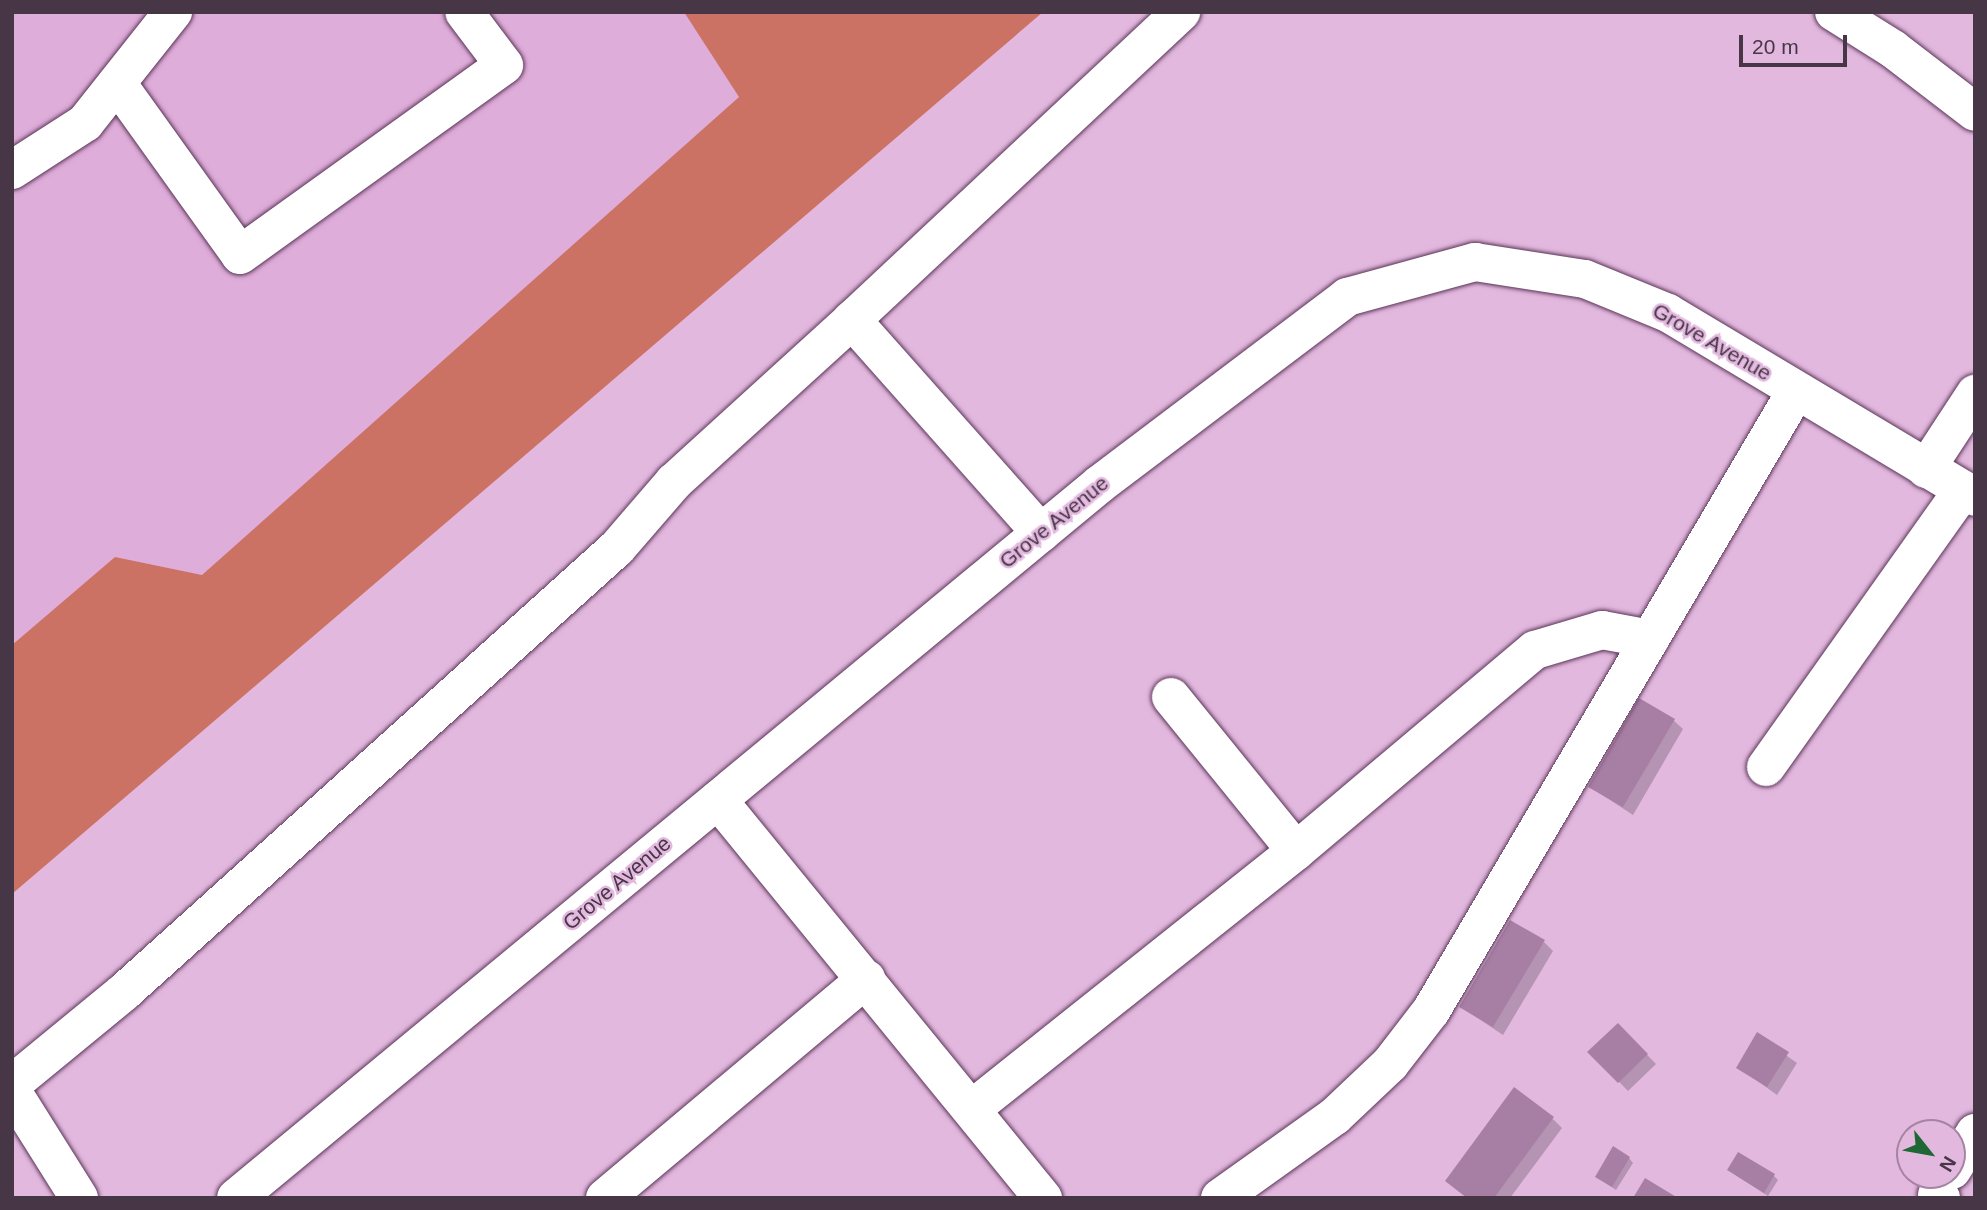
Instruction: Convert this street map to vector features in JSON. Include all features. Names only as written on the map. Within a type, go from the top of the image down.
[{"type":"street","points":[[12,170],[85,123],[173,12]]},
{"type":"street","points":[[117,83],[240,255],[504,65],[464,12]]},
{"type":"street","points":[[12,1084],[124,992],[617,548],[674,482],[852,320],[1181,12]]},
{"type":"street","points":[[1834,12],[1893,49],[1975,112]]},
{"type":"street","name":"Grove Avenue","points":[[236,1198],[1041,533],[1348,297],[1475,262],[1585,279],[1668,313],[1969,493]]},
{"type":"street","points":[[852,320],[1041,533]]},
{"type":"street","points":[[1220,1198],[1335,1116],[1390,1064],[1431,1011],[1796,391]]},
{"type":"street","points":[[1926,469],[1975,394]]},
{"type":"street","points":[[1766,767],[1969,493]]},
{"type":"street","points":[[973,1108],[1296,851],[1535,650],[1602,630],[1650,639]]},
{"type":"street","points":[[1171,697],[1296,851]]},
{"type":"street","points":[[718,800],[973,1108],[1043,1198]]},
{"type":"street","points":[[605,1198],[866,979]]},
{"type":"street","points":[[12,1091],[79,1198]]},
{"type":"street","points":[[1966,1148],[1975,1133]]},
{"type":"shaded area","points":[[12,12],[684,12],[740,97],[202,575],[115,557],[12,645]]},
{"type":"shaded area","points":[[684,12],[1043,12],[12,894],[12,645],[115,557],[202,575],[739,97]]},
{"type":"building","points":[[1639,698],[1675,719],[1623,807],[1588,787]]},
{"type":"building","points":[[1510,920],[1545,940],[1493,1027],[1459,1007]]},
{"type":"building","points":[[1618,1023],[1648,1054],[1618,1083],[1587,1052]]},
{"type":"building","points":[[1757,1032],[1789,1052],[1767,1087],[1736,1068]]},
{"type":"building","points":[[1514,1087],[1554,1117],[1494,1198],[1467,1198],[1445,1181]]},
{"type":"building","points":[[1613,1146],[1630,1157],[1612,1187],[1595,1177]]},
{"type":"building","points":[[1738,1152],[1775,1174],[1764,1193],[1727,1170]]},
{"type":"building","points":[[1645,1178],[1678,1198],[1633,1198]]}]
